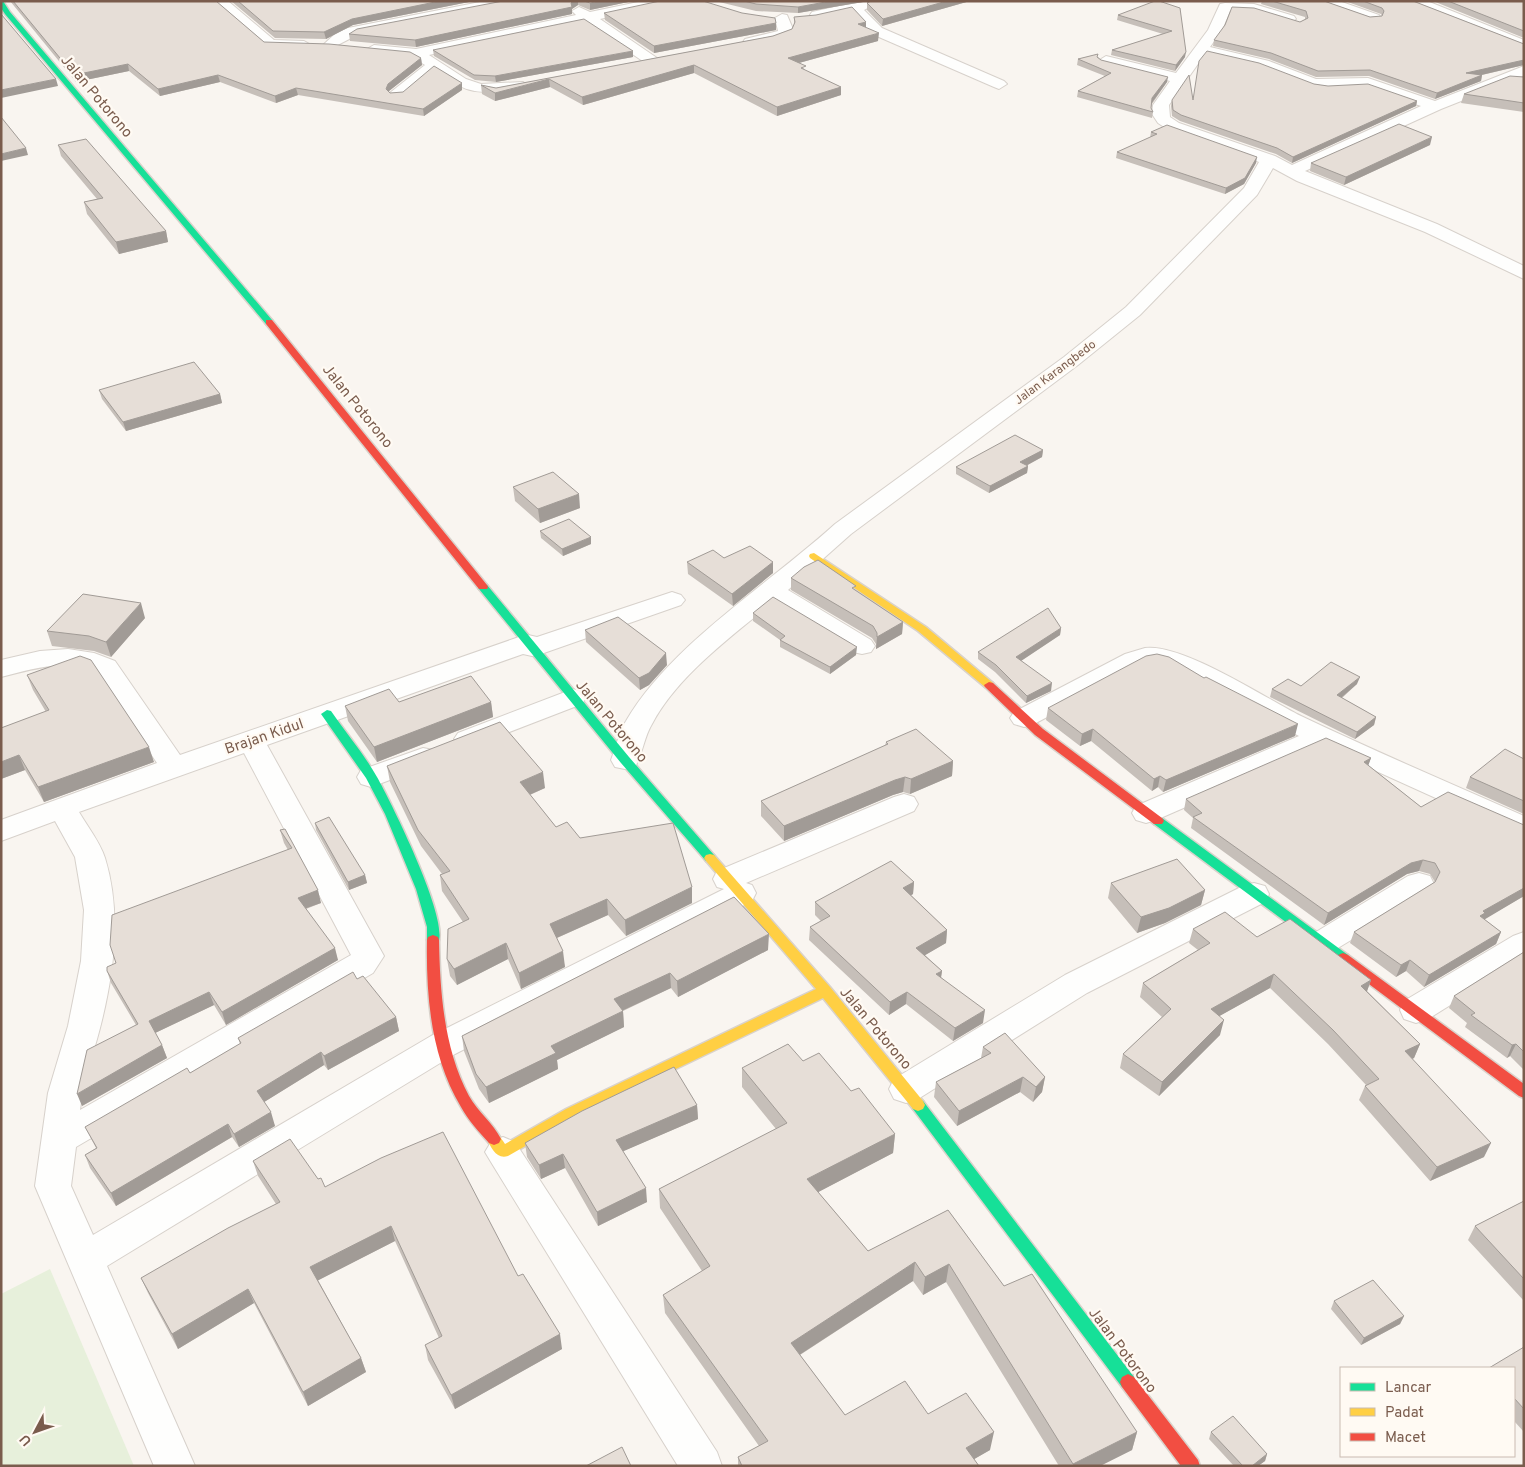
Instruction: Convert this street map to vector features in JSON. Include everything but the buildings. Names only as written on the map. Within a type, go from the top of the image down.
[{"type":"street","points":[[219,1],[270,44],[330,45],[416,52],[664,1]]},
{"type":"street","points":[[330,45],[347,33],[394,17],[508,1]]},
{"type":"street","points":[[566,1],[586,17],[659,59],[626,65]]},
{"type":"street","points":[[766,18],[802,17],[856,8],[874,1]]},
{"type":"street","points":[[1218,5],[1248,1]]},
{"type":"street","points":[[1325,1],[1374,18]]},
{"type":"street","points":[[1414,1],[1524,45]]},
{"type":"street","points":[[1218,5],[1254,8],[1299,22]]},
{"type":"street","points":[[1218,5],[1216,30],[1161,105],[1160,114],[1164,120],[1190,133],[1269,160],[1325,186],[1431,228],[1524,273]]},
{"type":"street","points":[[856,8],[860,16],[877,31],[999,84]]},
{"type":"street","name":"Jalan Potorono","points":[[3,10],[298,356],[573,698],[825,991],[906,1089],[1192,1466]]},
{"type":"street","points":[[740,44],[773,38],[785,32],[786,29],[782,18]]},
{"type":"street","points":[[1202,49],[1264,64],[1313,83],[1327,86],[1368,83],[1435,106]]},
{"type":"street","points":[[416,52],[461,82],[479,89],[496,89],[533,82]]},
{"type":"street","points":[[1106,61],[1180,79]]},
{"type":"street","points":[[397,96],[434,65]]},
{"type":"street","points":[[1292,171],[1435,106],[1524,70]]},
{"type":"street","name":"Jalan Karangbedo","points":[[625,760],[638,723],[665,685],[713,639],[843,530],[1071,361],[1133,311],[1251,191],[1269,160]]},
{"type":"street","points":[[814,556],[922,629],[976,673],[1039,732],[1254,894],[1416,1010],[1524,1092]]},
{"type":"street","points":[[771,590],[862,646]]},
{"type":"street","name":"Brajan Kidul","points":[[1,831],[62,807],[326,714],[672,600]]},
{"type":"street","points":[[1024,718],[1147,654],[1162,655],[1322,737],[1524,828]]},
{"type":"street","points":[[1,669],[43,658],[74,658],[98,662],[106,667],[174,767]]},
{"type":"street","points":[[371,777],[573,698]]},
{"type":"street","points":[[326,714],[371,777],[391,814],[422,889],[433,927],[432,979],[443,1045],[462,1097],[503,1152],[702,1466]]},
{"type":"street","points":[[1146,813],[1322,737]]},
{"type":"street","points":[[60,1138],[362,964],[368,956],[251,740]]},
{"type":"street","points":[[84,1260],[443,1045],[734,886],[904,804]]},
{"type":"street","points":[[62,807],[90,857],[99,910],[97,961],[84,1026],[65,1093],[53,1186],[175,1466]]},
{"type":"street","points":[[1322,943],[1419,884]]},
{"type":"street","points":[[906,1089],[1076,984],[1254,894]]},
{"type":"street","points":[[1416,1010],[1524,944]]},
{"type":"street","points":[[503,1152],[571,1113],[825,991]]},
{"type":"green space","points":[[50,1269],[134,1466],[1,1466],[1,1294]]},
{"type":"traffic: fast","points":[[1,2],[7,13],[269,322]]},
{"type":"traffic: fast","points":[[483,587],[625,760],[710,858]]},
{"type":"traffic: fast","points":[[327,714],[371,777],[391,814],[422,889],[433,927],[433,940]]},
{"type":"traffic: fast","points":[[1158,821],[1343,958]]},
{"type":"traffic: fast","points":[[918,1105],[1128,1382]]},
{"type":"traffic: slow","points":[[814,556],[922,629],[989,685]]},
{"type":"traffic: slow","points":[[710,858],[825,991],[918,1105]]},
{"type":"traffic: slow","points":[[494,1139],[503,1152],[571,1113],[825,991]]},
{"type":"traffic: jam","points":[[269,322],[483,587]]},
{"type":"traffic: jam","points":[[989,685],[1039,732],[1158,821]]},
{"type":"traffic: jam","points":[[433,940],[435,1000],[447,1059],[465,1102],[494,1139]]},
{"type":"traffic: jam","points":[[1343,958],[1524,1092]]},
{"type":"traffic: jam","points":[[1128,1382],[1192,1466]]}]
